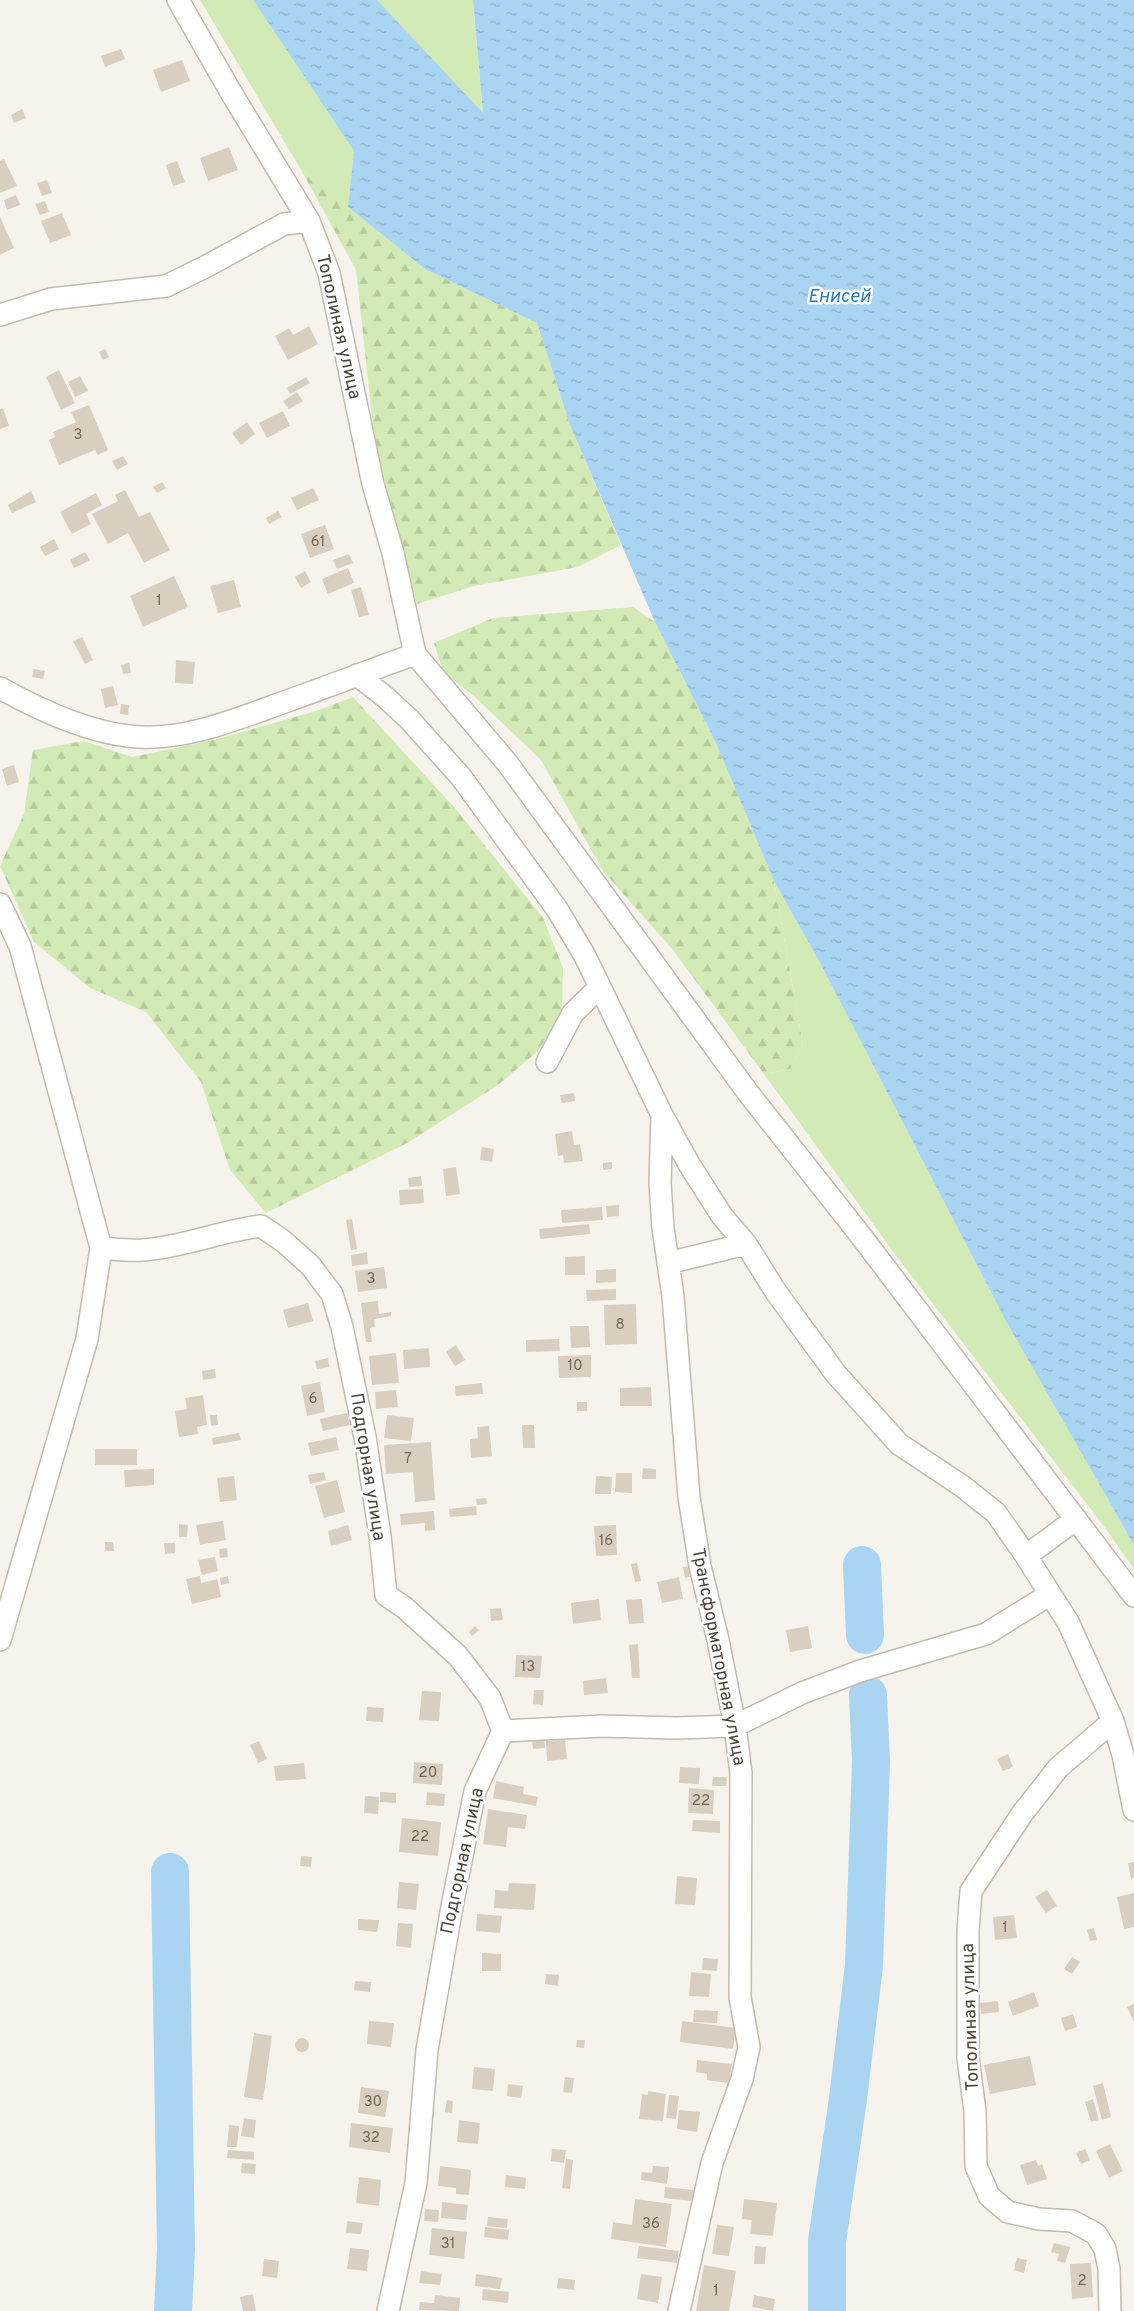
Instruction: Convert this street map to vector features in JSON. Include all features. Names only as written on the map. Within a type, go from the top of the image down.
[{"type":"street","name":"Тополиная улица","points":[[178,0],[309,221],[329,273],[373,484],[392,553],[415,654]]},
{"type":"street","points":[[0,314],[51,299],[166,286],[206,267],[284,224],[309,221]]},
{"type":"street","points":[[0,688],[85,725],[127,736],[145,737],[174,734],[232,720],[415,654],[508,764],[749,1094],[861,1236],[1134,1596]]},
{"type":"street","points":[[357,675],[384,696],[408,719],[461,777],[557,909],[585,956],[662,1115],[689,1164],[722,1216],[746,1244],[776,1292],[836,1374],[899,1444],[962,1486],[996,1513],[1026,1556],[1049,1595],[1068,1622],[1113,1721],[1123,1755],[1134,1810]]},
{"type":"street","points":[[0,904],[20,946],[101,1248],[87,1339],[0,1640]]},
{"type":"street","points":[[546,1062],[573,1013],[600,987]]},
{"type":"street","name":"Трансформаторная улица","points":[[662,1115],[660,1182],[673,1296],[682,1419],[692,1514],[700,1566],[718,1640],[735,1726],[741,1773],[740,1997],[749,2047],[742,2079],[712,2162],[679,2311]]},
{"type":"street","name":"Подгорная улица","points":[[101,1248],[142,1250],[170,1246],[232,1229],[261,1226],[283,1241],[310,1265],[332,1294],[342,1327],[365,1437],[380,1536],[386,1595],[405,1608],[458,1656],[490,1698],[503,1731],[476,1791],[453,1901],[427,2050],[416,2183],[388,2311]]},
{"type":"street","points":[[668,1263],[746,1244]]},
{"type":"street","points":[[1026,1556],[1076,1519]]},
{"type":"street","points":[[503,1731],[602,1726],[676,1728],[735,1726],[802,1693],[860,1671],[986,1634],[1049,1595]]},
{"type":"street","name":"Тополиная улица","points":[[1110,2311],[1109,2269],[1105,2249],[1096,2234],[1072,2221],[1039,2219],[1008,2212],[989,2196],[976,2166],[975,2111],[968,2058],[968,1931],[971,1891],[1022,1814],[1058,1768],[1113,1721]]},
{"type":"green space","points":[[200,0],[253,0],[354,151],[348,207],[300,168]]},
{"type":"green space","points":[[377,0],[473,0],[483,114]]},
{"type":"green space","points":[[300,168],[425,269],[537,323],[570,425],[621,545],[578,567],[474,586],[417,604],[375,444],[356,270]]},
{"type":"green space","points":[[633,607],[655,622],[716,743],[774,881],[803,1045],[790,1069],[764,1074],[673,950],[603,871],[541,760],[474,696],[443,672],[434,643],[493,618]]},
{"type":"green space","points":[[353,697],[454,807],[543,918],[563,968],[562,1013],[538,1051],[498,1085],[409,1142],[266,1213],[230,1170],[201,1082],[146,1012],[90,988],[34,942],[0,866],[24,814],[33,750],[84,741],[132,757],[214,740],[316,711]]},
{"type":"green space","points":[[774,881],[820,963],[1007,1323],[1134,1545],[1134,1569],[1103,1525],[897,1257],[764,1074],[790,1069],[803,1045]]},
{"type":"water","name":"Енисей","points":[[253,0],[377,0],[483,113],[473,0],[1134,0],[1134,1545],[1007,1323],[820,963],[774,881],[716,743],[655,622],[570,425],[537,323],[425,269],[348,207],[354,151]]},
{"type":"building","points":[[121,49],[125,59],[105,67],[101,56]]},
{"type":"building","points":[[182,60],[190,81],[161,92],[153,70]]},
{"type":"building","points":[[22,109],[26,118],[14,123],[11,115]]},
{"type":"building","points":[[229,147],[238,170],[208,181],[200,158]]},
{"type":"building","points":[[4,159],[17,186],[0,193],[0,161]]},
{"type":"building","points":[[177,161],[185,182],[173,186],[166,165]]},
{"type":"building","points":[[47,180],[52,193],[42,196],[37,183]]},
{"type":"building","points":[[16,195],[20,205],[7,210],[4,200]]},
{"type":"building","points":[[45,201],[49,212],[40,215],[35,204]]},
{"type":"building","points":[[62,213],[71,235],[50,243],[41,221]]},
{"type":"building","points":[[0,217],[14,248],[0,255]]},
{"type":"building","points":[[309,326],[318,344],[288,360],[275,336],[289,328],[293,335]]},
{"type":"building","points":[[105,349],[109,357],[103,360],[99,352]]},
{"type":"building","points":[[59,370],[75,403],[61,410],[46,377]]},
{"type":"building","points":[[80,376],[88,391],[75,397],[68,382]]},
{"type":"building","points":[[306,377],[310,383],[290,394],[287,388]]},
{"type":"building","points":[[297,392],[303,401],[289,409],[283,401]]},
{"type":"building","points":[[89,405],[108,450],[98,455],[95,450],[59,465],[49,440],[55,437],[53,432],[76,422],[71,412]]},
{"type":"building","points":[[3,408],[9,426],[0,429],[0,409]]},
{"type":"building","points":[[283,411],[290,426],[267,438],[259,423]]},
{"type":"building","points":[[247,422],[255,434],[241,445],[232,433]]},
{"type":"building","points":[[123,456],[128,464],[117,470],[112,461]]},
{"type":"building","points":[[162,482],[166,488],[157,493],[153,487]]},
{"type":"building","points":[[313,488],[319,500],[297,510],[291,498]]},
{"type":"building","points":[[125,490],[139,517],[150,512],[170,550],[144,563],[128,533],[108,544],[92,514],[118,501],[115,495]]},
{"type":"building","points":[[31,491],[36,502],[12,513],[8,505]]},
{"type":"building","points":[[96,493],[102,505],[86,514],[91,524],[72,534],[60,512]]},
{"type":"building","points":[[278,511],[282,517],[269,524],[266,518]]},
{"type":"building","points":[[325,525],[334,549],[310,558],[301,534]]},
{"type":"building","points":[[54,539],[59,549],[45,556],[40,547]]},
{"type":"building","points":[[85,552],[90,560],[74,568],[70,560]]},
{"type":"building","points":[[349,554],[353,563],[337,569],[333,560]]},
{"type":"building","points":[[348,568],[354,583],[328,594],[322,579]]},
{"type":"building","points":[[305,571],[311,582],[301,588],[295,577]]},
{"type":"building","points":[[174,576],[188,607],[143,627],[130,596]]},
{"type":"building","points":[[234,580],[241,607],[218,613],[210,586]]},
{"type":"building","points":[[361,587],[369,615],[359,617],[351,590]]},
{"type":"building","points":[[82,637],[93,660],[85,664],[73,641]]},
{"type":"building","points":[[176,660],[195,662],[193,684],[175,683]]},
{"type":"building","points":[[129,663],[131,673],[123,674],[121,665]]},
{"type":"building","points":[[34,669],[45,671],[43,679],[32,677]]},
{"type":"building","points":[[113,686],[118,705],[105,708],[101,689]]},
{"type":"building","points":[[121,704],[129,705],[128,715],[120,714]]},
{"type":"building","points":[[14,765],[19,782],[7,786],[2,769]]},
{"type":"building","points":[[574,1093],[575,1101],[562,1103],[560,1095]]},
{"type":"building","points":[[572,1131],[574,1145],[580,1144],[583,1161],[564,1163],[563,1155],[558,1156],[555,1134]]},
{"type":"building","points":[[482,1147],[494,1149],[492,1162],[480,1160]]},
{"type":"building","points":[[612,1162],[612,1169],[603,1170],[603,1163]]},
{"type":"building","points":[[456,1167],[460,1194],[446,1196],[443,1169]]},
{"type":"building","points":[[421,1176],[422,1186],[409,1187],[408,1178]]},
{"type":"building","points":[[423,1189],[424,1203],[400,1205],[399,1190]]},
{"type":"building","points":[[619,1205],[619,1216],[607,1217],[606,1206]]},
{"type":"building","points":[[602,1207],[603,1220],[562,1223],[561,1210]]},
{"type":"building","points":[[352,1219],[357,1249],[351,1250],[346,1220]]},
{"type":"building","points":[[589,1224],[590,1234],[540,1239],[539,1229]]},
{"type":"building","points":[[367,1252],[368,1264],[352,1266],[351,1255]]},
{"type":"building","points":[[585,1256],[585,1275],[565,1275],[565,1257]]},
{"type":"building","points":[[384,1267],[387,1288],[358,1292],[355,1271]]},
{"type":"building","points":[[616,1269],[616,1282],[596,1283],[596,1270]]},
{"type":"building","points":[[616,1289],[616,1300],[587,1301],[586,1290]]},
{"type":"building","points":[[378,1301],[379,1314],[391,1312],[391,1316],[374,1319],[375,1327],[370,1328],[372,1342],[366,1342],[361,1303]]},
{"type":"building","points":[[308,1303],[313,1321],[288,1328],[283,1310]]},
{"type":"building","points":[[636,1304],[637,1344],[605,1345],[604,1305]]},
{"type":"building","points":[[570,1326],[589,1326],[590,1347],[571,1348]]},
{"type":"building","points":[[559,1339],[560,1351],[526,1352],[526,1340]]},
{"type":"building","points":[[456,1345],[465,1360],[455,1366],[446,1352]]},
{"type":"building","points":[[429,1348],[430,1367],[404,1369],[403,1350]]},
{"type":"building","points":[[396,1353],[399,1383],[372,1385],[369,1356]]},
{"type":"building","points":[[591,1355],[591,1377],[559,1378],[558,1356]]},
{"type":"building","points":[[328,1358],[329,1367],[317,1369],[315,1361]]},
{"type":"building","points":[[215,1369],[216,1378],[203,1380],[202,1371]]},
{"type":"building","points":[[320,1382],[325,1412],[307,1416],[301,1386]]},
{"type":"building","points":[[482,1383],[483,1394],[456,1396],[455,1386]]},
{"type":"building","points":[[651,1387],[652,1406],[620,1406],[620,1388]]},
{"type":"building","points":[[396,1390],[398,1407],[376,1409],[375,1392]]},
{"type":"building","points":[[203,1395],[207,1425],[197,1427],[198,1434],[179,1437],[175,1411],[187,1409],[185,1398]]},
{"type":"building","points":[[577,1402],[587,1402],[587,1411],[577,1411]]},
{"type":"building","points":[[347,1413],[350,1425],[323,1431],[320,1419]]},
{"type":"building","points":[[210,1415],[217,1415],[218,1425],[211,1426]]},
{"type":"building","points":[[387,1415],[414,1418],[411,1441],[384,1438]]},
{"type":"building","points":[[522,1425],[534,1425],[535,1448],[523,1448]]},
{"type":"building","points":[[489,1426],[492,1456],[471,1458],[470,1439],[478,1438],[477,1427]]},
{"type":"building","points":[[239,1433],[241,1440],[213,1445],[212,1438]]},
{"type":"building","points":[[336,1437],[339,1450],[311,1456],[308,1443]]},
{"type":"building","points":[[431,1442],[435,1500],[415,1502],[413,1472],[386,1474],[384,1445]]},
{"type":"building","points":[[95,1449],[137,1449],[137,1465],[95,1465]]},
{"type":"building","points":[[643,1468],[656,1469],[656,1479],[642,1479]]},
{"type":"building","points":[[154,1469],[154,1485],[125,1487],[124,1470]]},
{"type":"building","points":[[324,1472],[326,1480],[310,1484],[308,1475]]},
{"type":"building","points":[[616,1473],[632,1473],[632,1493],[615,1492]]},
{"type":"building","points":[[234,1476],[237,1500],[220,1502],[217,1478]]},
{"type":"building","points":[[596,1476],[612,1477],[611,1494],[595,1494]]},
{"type":"building","points":[[337,1480],[345,1512],[324,1518],[315,1486]]},
{"type":"building","points":[[486,1498],[487,1504],[477,1505],[476,1499]]},
{"type":"building","points":[[476,1506],[477,1515],[450,1517],[449,1509]]},
{"type":"building","points":[[434,1511],[435,1530],[425,1531],[425,1523],[401,1525],[400,1514]]},
{"type":"building","points":[[223,1521],[226,1540],[200,1545],[196,1525]]},
{"type":"building","points":[[179,1524],[188,1525],[187,1537],[179,1537]]},
{"type":"building","points":[[348,1525],[352,1540],[331,1546],[328,1531]]},
{"type":"building","points":[[616,1525],[617,1555],[596,1556],[594,1526]]},
{"type":"building","points":[[105,1542],[113,1542],[114,1551],[105,1551]]},
{"type":"building","points":[[164,1543],[175,1543],[175,1553],[165,1554]]},
{"type":"building","points":[[227,1548],[228,1557],[220,1558],[219,1549]]},
{"type":"building","points":[[215,1557],[218,1571],[202,1575],[198,1560]]},
{"type":"building","points":[[637,1563],[641,1581],[635,1582],[631,1564]]},
{"type":"building","points":[[692,1566],[694,1576],[685,1578],[683,1567]]},
{"type":"building","points":[[200,1576],[201,1583],[217,1579],[221,1597],[192,1604],[186,1579]]},
{"type":"building","points":[[228,1576],[229,1583],[221,1585],[220,1578]]},
{"type":"building","points":[[679,1577],[683,1599],[662,1603],[657,1582]]},
{"type":"building","points":[[599,1599],[601,1620],[573,1624],[571,1603]]},
{"type":"building","points":[[642,1599],[644,1623],[629,1624],[626,1600]]},
{"type":"building","points":[[501,1608],[503,1620],[491,1621],[490,1609]]},
{"type":"building","points":[[475,1626],[479,1630],[472,1636],[469,1632]]},
{"type":"building","points":[[808,1626],[812,1648],[790,1652],[786,1630]]},
{"type":"building","points":[[638,1644],[640,1678],[632,1678],[629,1645]]},
{"type":"building","points":[[516,1655],[542,1656],[540,1678],[515,1677]]},
{"type":"building","points":[[606,1678],[608,1693],[584,1695],[583,1681]]},
{"type":"building","points":[[534,1690],[544,1690],[543,1705],[533,1704]]},
{"type":"building","points":[[422,1691],[441,1692],[439,1721],[419,1720]]},
{"type":"building","points":[[367,1707],[384,1708],[383,1722],[366,1721]]},
{"type":"building","points":[[544,1740],[545,1748],[533,1749],[532,1741]]},
{"type":"building","points":[[565,1740],[567,1759],[547,1761],[546,1741]]},
{"type":"building","points":[[259,1741],[267,1759],[258,1763],[250,1745]]},
{"type":"building","points":[[1008,1754],[1013,1767],[1003,1771],[997,1759]]},
{"type":"building","points":[[414,1762],[443,1764],[442,1785],[413,1783]]},
{"type":"building","points":[[304,1763],[306,1779],[276,1781],[274,1766]]},
{"type":"building","points":[[680,1767],[700,1768],[699,1784],[679,1783]]},
{"type":"building","points":[[713,1777],[727,1777],[726,1786],[712,1786]]},
{"type":"building","points":[[496,1781],[524,1787],[523,1794],[538,1797],[536,1806],[493,1798]]},
{"type":"building","points":[[689,1788],[714,1790],[713,1814],[688,1813]]},
{"type":"building","points":[[380,1792],[396,1793],[396,1803],[380,1802]]},
{"type":"building","points":[[427,1792],[445,1794],[444,1806],[426,1805]]},
{"type":"building","points":[[365,1796],[379,1797],[378,1814],[364,1813]]},
{"type":"building","points":[[488,1809],[527,1815],[525,1829],[508,1827],[506,1847],[483,1844]]},
{"type":"building","points":[[402,1818],[441,1822],[438,1856],[399,1852]]},
{"type":"building","points":[[693,1820],[720,1821],[720,1833],[692,1831]]},
{"type":"building","points":[[301,1856],[312,1857],[311,1867],[300,1866]]},
{"type":"building","points":[[1134,1862],[1134,1878],[1131,1879],[1128,1863]]},
{"type":"building","points":[[677,1876],[697,1878],[695,1905],[675,1904]]},
{"type":"building","points":[[399,1882],[419,1884],[416,1910],[397,1908]]},
{"type":"building","points":[[509,1883],[536,1884],[534,1910],[494,1908],[495,1890],[508,1891]]},
{"type":"building","points":[[1047,1890],[1057,1906],[1046,1913],[1035,1897]]},
{"type":"building","points":[[1134,1893],[1134,1927],[1124,1929],[1117,1897]]},
{"type":"building","points":[[477,1914],[502,1916],[500,1933],[476,1931]]},
{"type":"building","points":[[1014,1915],[1017,1938],[995,1940],[993,1917]]},
{"type":"building","points":[[358,1919],[379,1920],[377,1932],[358,1930]]},
{"type":"building","points":[[398,1923],[413,1924],[411,1948],[396,1946]]},
{"type":"building","points":[[1094,1928],[1097,1940],[1090,1941],[1087,1930]]},
{"type":"building","points":[[482,1953],[501,1954],[501,1971],[482,1971]]},
{"type":"building","points":[[1072,1957],[1080,1962],[1072,1974],[1064,1969]]},
{"type":"building","points":[[703,1958],[718,1959],[717,1971],[702,1970]]},
{"type":"building","points":[[691,1972],[711,1974],[709,1997],[689,1996]]},
{"type":"building","points":[[546,1974],[559,1975],[558,1986],[545,1984]]},
{"type":"building","points":[[355,1981],[371,1982],[370,1992],[354,1990]]},
{"type":"building","points":[[1034,1992],[1039,2006],[1013,2016],[1008,2002]]},
{"type":"building","points":[[998,2001],[999,2012],[981,2014],[980,2003]]},
{"type":"building","points":[[1134,2004],[1134,2022],[1127,2007]]},
{"type":"building","points":[[694,2010],[718,2011],[717,2023],[693,2022]]},
{"type":"building","points":[[1073,2014],[1077,2027],[1065,2031],[1061,2018]]},
{"type":"building","points":[[369,2021],[394,2023],[391,2047],[367,2044]]},
{"type":"building","points":[[682,2021],[736,2028],[733,2049],[680,2042]]},
{"type":"building","points":[[254,2033],[272,2036],[263,2100],[244,2097]]},
{"type":"building","points":[[302,2038],[307,2040],[309,2045],[307,2050],[302,2052],[297,2050],[295,2045],[297,2040]]},
{"type":"building","points":[[577,2040],[585,2040],[584,2048],[576,2047]]},
{"type":"building","points":[[1030,2056],[1036,2085],[990,2094],[984,2065]]},
{"type":"building","points":[[697,2060],[732,2064],[729,2083],[707,2080],[707,2074],[696,2072]]},
{"type":"building","points":[[474,2067],[495,2069],[493,2091],[472,2089]]},
{"type":"building","points":[[565,2077],[574,2078],[572,2093],[563,2092]]},
{"type":"building","points":[[1103,2083],[1111,2117],[1102,2120],[1093,2086]]},
{"type":"building","points":[[508,2084],[523,2086],[521,2098],[507,2096]]},
{"type":"building","points":[[361,2087],[389,2091],[385,2117],[358,2113]]},
{"type":"building","points":[[648,2091],[666,2094],[663,2121],[639,2119],[642,2094],[648,2095]]},
{"type":"building","points":[[669,2095],[679,2096],[676,2119],[666,2118]]},
{"type":"building","points":[[1093,2099],[1099,2120],[1091,2122],[1085,2102]]},
{"type":"building","points":[[447,2100],[453,2101],[452,2113],[445,2112]]},
{"type":"building","points":[[679,2110],[700,2112],[697,2132],[677,2129]]},
{"type":"building","points":[[244,2118],[256,2120],[254,2138],[241,2136]]},
{"type":"building","points":[[459,2120],[480,2123],[478,2144],[457,2142]]},
{"type":"building","points":[[351,2123],[393,2128],[390,2153],[349,2147]]},
{"type":"building","points":[[229,2125],[239,2126],[237,2147],[227,2147]]},
{"type":"building","points":[[1110,2144],[1123,2171],[1109,2178],[1096,2151]]},
{"type":"building","points":[[552,2149],[566,2150],[564,2163],[551,2161]]},
{"type":"building","points":[[1085,2149],[1090,2160],[1081,2164],[1076,2153]]},
{"type":"building","points":[[228,2150],[254,2152],[254,2160],[227,2158]]},
{"type":"building","points":[[566,2159],[573,2160],[570,2189],[562,2188]]},
{"type":"building","points":[[1036,2160],[1038,2166],[1042,2164],[1047,2179],[1027,2185],[1020,2165]]},
{"type":"building","points":[[242,2163],[256,2164],[255,2174],[241,2173]]},
{"type":"building","points":[[440,2166],[471,2170],[469,2195],[456,2194],[456,2188],[438,2186]]},
{"type":"building","points":[[653,2166],[669,2167],[667,2184],[641,2180],[642,2172],[652,2173]]},
{"type":"building","points":[[506,2175],[526,2178],[525,2189],[505,2187]]},
{"type":"building","points":[[359,2177],[381,2180],[379,2206],[356,2203]]},
{"type":"building","points":[[665,2187],[694,2190],[692,2201],[664,2198]]},
{"type":"building","points":[[635,2199],[672,2204],[666,2247],[611,2239],[613,2222],[632,2225]]},
{"type":"building","points":[[744,2199],[777,2203],[773,2236],[750,2234],[752,2220],[742,2219]]},
{"type":"building","points":[[442,2202],[468,2205],[466,2220],[441,2218]]},
{"type":"building","points":[[425,2209],[439,2210],[438,2222],[424,2221]]},
{"type":"building","points":[[488,2217],[508,2219],[507,2228],[487,2226]]},
{"type":"building","points":[[347,2221],[363,2223],[361,2234],[346,2233]]},
{"type":"building","points":[[717,2225],[734,2227],[729,2256],[712,2254]]},
{"type":"building","points":[[485,2227],[509,2230],[508,2240],[484,2237]]},
{"type":"building","points":[[432,2228],[467,2232],[464,2259],[429,2255]]},
{"type":"building","points":[[1054,2243],[1070,2247],[1065,2263],[1057,2261],[1059,2254],[1051,2252]]},
{"type":"building","points":[[639,2246],[679,2251],[677,2263],[637,2258]]},
{"type":"building","points":[[755,2246],[766,2247],[765,2264],[754,2264]]},
{"type":"building","points":[[350,2248],[369,2250],[367,2271],[347,2269]]},
{"type":"building","points":[[1017,2258],[1027,2260],[1024,2273],[1014,2270]]},
{"type":"building","points":[[264,2259],[279,2261],[277,2278],[262,2276]]},
{"type":"building","points":[[1091,2263],[1093,2297],[1072,2299],[1070,2264]]},
{"type":"building","points":[[704,2265],[736,2271],[729,2311],[696,2311]]},
{"type":"building","points":[[421,2271],[442,2274],[440,2285],[419,2283]]},
{"type":"building","points":[[476,2274],[502,2278],[500,2289],[475,2286]]},
{"type":"building","points":[[641,2274],[662,2277],[658,2303],[637,2299]]},
{"type":"building","points":[[558,2278],[575,2280],[574,2290],[557,2288]]},
{"type":"building","points":[[483,2289],[509,2292],[508,2303],[482,2300]]},
{"type":"building","points":[[253,2294],[256,2311],[243,2311],[240,2297]]},
{"type":"building","points":[[435,2295],[460,2298],[459,2311],[419,2310],[420,2302],[434,2303]]},
{"type":"building","points":[[754,2295],[775,2299],[773,2311],[752,2307]]},
{"type":"waterway","points":[[862,1565],[865,1635]]},
{"type":"waterway","points":[[827,2311],[827,2241],[848,2099],[864,1965],[871,1762],[868,1695]]},
{"type":"waterway","points":[[170,1872],[176,2249],[173,2311]]}]
